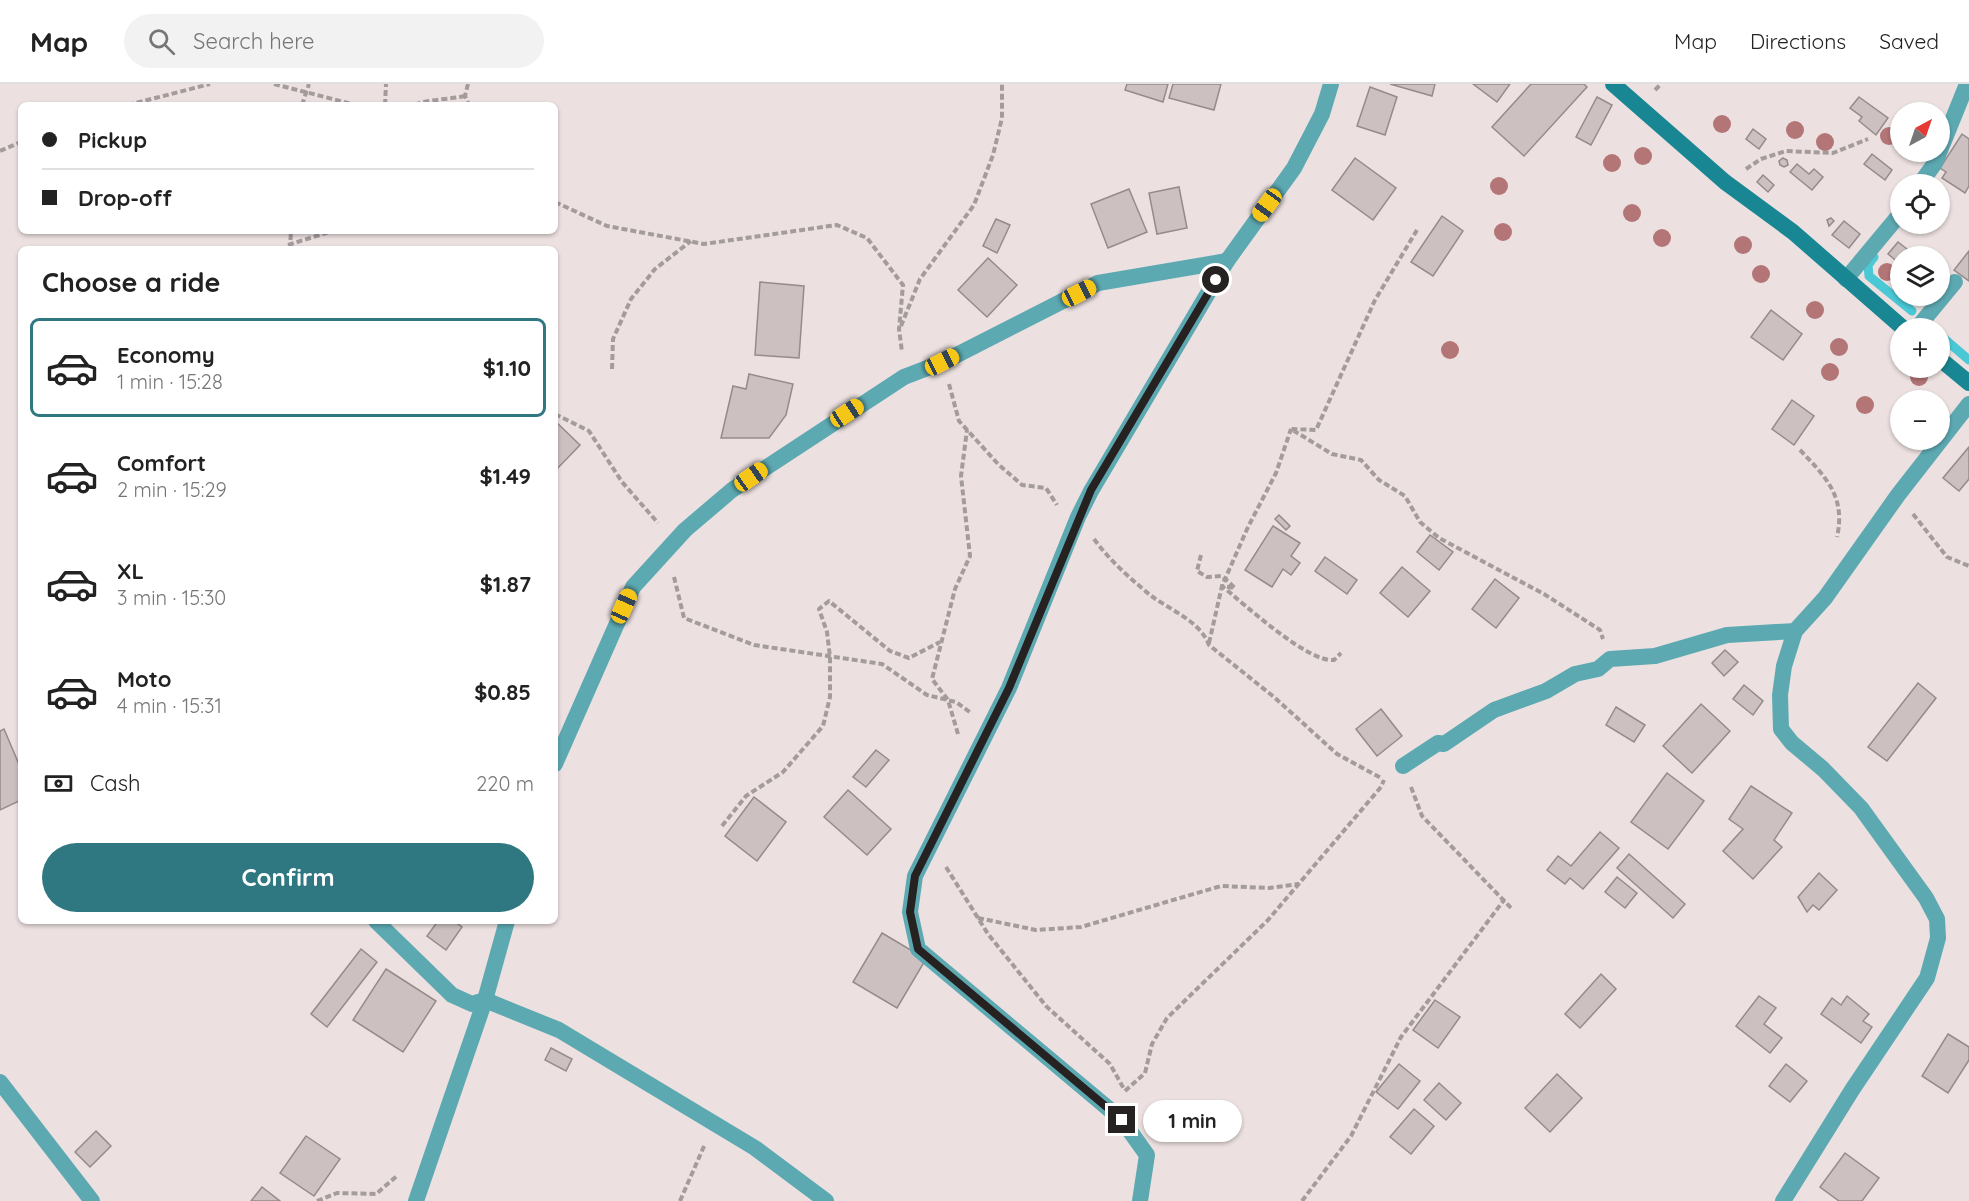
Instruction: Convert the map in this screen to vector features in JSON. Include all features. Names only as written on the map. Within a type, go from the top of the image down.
[{"type":"main road","points":[[1613,84],[1725,182],[1793,232],[1891,318]]},
{"type":"main road","points":[[1950,367],[1969,383]]},
{"type":"street","points":[[1140,1201],[1147,1155],[1122,1120],[918,949],[910,912],[915,876],[1009,688],[1091,490],[1227,261],[1294,168],[1323,114],[1331,84]]},
{"type":"street","points":[[1927,174],[1935,163],[1967,84]]},
{"type":"street","points":[[1846,279],[1890,226]]},
{"type":"street","points":[[558,757],[633,587],[671,546],[732,490],[904,377],[942,362],[1098,283],[1227,261]]},
{"type":"street","points":[[1925,318],[1955,282]]},
{"type":"street","points":[[1783,1201],[1852,1090],[1927,978],[1938,938],[1937,919],[1926,898],[1861,808],[1823,769],[1792,743],[1781,729],[1780,695],[1784,666],[1795,631],[1825,598],[1898,495],[1969,404]]},
{"type":"street","points":[[1403,766],[1438,743],[1444,744],[1494,710],[1546,691],[1575,674],[1598,669],[1610,659],[1654,656],[1726,635],[1795,631]]},
{"type":"street","points":[[379,924],[452,995],[472,1004],[485,1000],[558,1030],[755,1148],[826,1201]]},
{"type":"street","points":[[416,1201],[485,1000],[506,924]]},
{"type":"street","points":[[0,1082],[92,1201]]},
{"type":"path","points":[[140,102],[210,84]]},
{"type":"path","points":[[274,84],[344,102]]},
{"type":"path","points":[[303,102],[309,84]]},
{"type":"path","points":[[385,102],[386,84]]},
{"type":"path","points":[[468,84],[465,96],[468,102]]},
{"type":"path","points":[[899,329],[920,279],[974,205],[993,155],[1002,118],[1002,84]]},
{"type":"path","points":[[419,102],[442,101],[465,96]]},
{"type":"path","points":[[1725,182],[1761,159],[1786,150],[1833,153],[1868,139]]},
{"type":"path","points":[[0,151],[18,143]]},
{"type":"path","points":[[558,203],[608,226],[704,244],[837,225],[867,238],[903,285],[899,329],[904,377]]},
{"type":"path","points":[[1291,429],[1316,430],[1375,300],[1418,230]]},
{"type":"path","points":[[292,246],[324,234]]},
{"type":"path","points":[[612,369],[613,339],[631,299],[655,269],[691,241]]},
{"type":"path","points":[[942,362],[959,421],[998,464],[1023,485],[1046,488],[1059,508],[1078,517],[1108,558],[1151,595],[1204,633],[1209,645],[1274,697],[1337,754],[1384,779]]},
{"type":"path","points":[[558,416],[589,431],[622,482],[671,546],[684,618],[754,645],[882,664],[927,694],[956,702],[990,726]]},
{"type":"path","points":[[1209,645],[1222,586],[1248,527],[1276,473],[1291,429]]},
{"type":"path","points":[[1291,429],[1332,454],[1361,460],[1379,480],[1405,496],[1420,522],[1439,538],[1535,589],[1600,630],[1610,659]]},
{"type":"path","points":[[967,430],[961,476],[970,556],[955,589],[932,679],[948,700],[955,727],[972,762]]},
{"type":"path","points":[[1800,450],[1827,478],[1842,516],[1833,550],[1851,561]]},
{"type":"path","points":[[1898,495],[1947,557],[1969,566]]},
{"type":"path","points":[[1201,555],[1197,571],[1207,578],[1221,576],[1235,588],[1222,586]]},
{"type":"path","points":[[1222,586],[1307,651],[1324,661],[1334,660],[1341,653]]},
{"type":"path","points":[[722,826],[746,796],[783,772],[823,726],[830,697],[830,657],[827,632],[819,609],[829,601],[890,651],[909,658],[940,642]]},
{"type":"path","points":[[1125,1091],[1146,1073],[1152,1044],[1167,1018],[1268,920],[1381,787],[1384,779],[1403,766],[1422,816],[1513,910]]},
{"type":"path","points":[[931,844],[988,934],[1046,1006],[1110,1064],[1125,1091],[1122,1120]]},
{"type":"path","points":[[977,918],[1036,930],[1081,927],[1221,886],[1269,888],[1299,884]]},
{"type":"path","points":[[1302,1201],[1351,1136],[1401,1037],[1504,900]]},
{"type":"path","points":[[680,1201],[714,1124]]},
{"type":"path","points":[[317,1201],[337,1193],[376,1194],[400,1173]]},
{"type":"building","points":[[1127,84],[1168,84],[1163,102],[1125,90]]},
{"type":"building","points":[[1173,84],[1221,84],[1214,110],[1169,98]]},
{"type":"building","points":[[1390,84],[1435,84],[1432,96]]},
{"type":"building","points":[[1473,84],[1510,84],[1497,102]]},
{"type":"building","points":[[1531,84],[1584,84],[1587,87],[1524,156],[1492,127]]},
{"type":"building","points":[[1370,87],[1397,97],[1385,135],[1357,126]]},
{"type":"building","points":[[1597,97],[1612,105],[1591,145],[1576,137]]},
{"type":"building","points":[[1859,97],[1888,118],[1876,135],[1859,121],[1862,117],[1850,108]]},
{"type":"building","points":[[1753,129],[1766,139],[1759,149],[1746,139]]},
{"type":"building","points":[[1962,134],[1969,139],[1969,186],[1965,193],[1950,183],[1950,174],[1945,174],[1946,172],[1940,168],[1944,162],[1950,162],[1950,153]]},
{"type":"building","points":[[1872,154],[1892,170],[1885,180],[1864,164]]},
{"type":"building","points":[[1355,158],[1396,188],[1373,220],[1332,190]]},
{"type":"building","points":[[1783,158],[1787,160],[1788,165],[1784,167],[1779,161]]},
{"type":"building","points":[[1797,164],[1809,174],[1814,169],[1823,177],[1812,190],[1790,172]]},
{"type":"building","points":[[1763,175],[1774,185],[1768,192],[1757,182]]},
{"type":"building","points":[[1179,187],[1187,228],[1157,234],[1149,193]]},
{"type":"building","points":[[1129,189],[1147,232],[1108,248],[1091,204]]},
{"type":"building","points":[[1442,216],[1463,231],[1433,276],[1411,262]]},
{"type":"building","points":[[1831,218],[1834,221],[1829,226],[1827,220]]},
{"type":"building","points":[[996,219],[1010,225],[997,253],[983,246]]},
{"type":"building","points":[[1844,221],[1860,234],[1849,248],[1832,235]]},
{"type":"building","points":[[1969,251],[1969,281],[1954,270]]},
{"type":"building","points":[[988,258],[1017,285],[987,317],[958,290]]},
{"type":"building","points":[[760,282],[804,286],[799,358],[755,355]]},
{"type":"building","points":[[1771,310],[1802,334],[1783,360],[1751,337]]},
{"type":"building","points":[[749,374],[793,384],[786,415],[769,438],[721,438],[733,386],[746,389]]},
{"type":"building","points":[[1792,400],[1814,416],[1794,445],[1772,429]]},
{"type":"building","points":[[558,424],[580,445],[558,468]]},
{"type":"building","points":[[1969,447],[1969,479],[1959,491],[1943,478]]},
{"type":"building","points":[[1279,515],[1290,526],[1286,530],[1275,519]]},
{"type":"building","points":[[1273,526],[1300,543],[1291,556],[1300,563],[1291,575],[1283,569],[1272,587],[1245,570]]},
{"type":"building","points":[[1430,535],[1453,552],[1439,570],[1417,552]]},
{"type":"building","points":[[1325,557],[1357,580],[1347,594],[1315,571]]},
{"type":"building","points":[[1402,567],[1430,591],[1408,617],[1380,593]]},
{"type":"building","points":[[1495,579],[1519,598],[1496,628],[1472,609]]},
{"type":"building","points":[[1725,650],[1738,662],[1724,676],[1712,663]]},
{"type":"building","points":[[1918,683],[1936,698],[1887,761],[1868,747]]},
{"type":"building","points":[[1744,685],[1763,701],[1753,715],[1733,699]]},
{"type":"building","points":[[1701,704],[1730,731],[1692,773],[1663,746]]},
{"type":"building","points":[[1616,707],[1645,725],[1634,742],[1606,725]]},
{"type":"building","points":[[1381,709],[1402,736],[1377,756],[1356,729]]},
{"type":"building","points":[[4,729],[18,762],[18,801],[0,810],[0,731]]},
{"type":"building","points":[[876,750],[889,760],[866,787],[853,777]]},
{"type":"building","points":[[1667,773],[1704,801],[1668,849],[1631,822]]},
{"type":"building","points":[[1751,786],[1792,813],[1774,840],[1782,847],[1753,879],[1723,851],[1743,829],[1729,819]]},
{"type":"building","points":[[848,790],[891,829],[867,855],[824,817]]},
{"type":"building","points":[[754,797],[786,822],[757,861],[725,836]]},
{"type":"building","points":[[1600,832],[1619,848],[1583,889],[1570,878],[1565,884],[1547,870],[1558,856],[1571,866]]},
{"type":"building","points":[[1629,854],[1685,904],[1673,918],[1617,868]]},
{"type":"building","points":[[1819,873],[1837,890],[1819,910],[1813,905],[1807,912],[1798,897]]},
{"type":"building","points":[[1617,877],[1637,893],[1625,908],[1605,892]]},
{"type":"building","points":[[436,924],[458,924],[462,927],[446,950],[427,936]]},
{"type":"building","points":[[882,933],[926,959],[897,1008],[853,982]]},
{"type":"building","points":[[361,949],[377,962],[327,1027],[311,1014]]},
{"type":"building","points":[[386,969],[436,1001],[403,1052],[353,1020]]},
{"type":"building","points":[[1601,974],[1616,989],[1580,1028],[1565,1014]]},
{"type":"building","points":[[1759,996],[1776,1008],[1764,1024],[1782,1038],[1770,1053],[1736,1026]]},
{"type":"building","points":[[1847,996],[1869,1014],[1863,1021],[1872,1027],[1861,1043],[1821,1014],[1832,998],[1841,1005]]},
{"type":"building","points":[[1435,1000],[1460,1017],[1438,1048],[1413,1030]]},
{"type":"building","points":[[1948,1034],[1969,1047],[1969,1060],[1948,1093],[1922,1076]]},
{"type":"building","points":[[551,1048],[572,1059],[566,1071],[545,1060]]},
{"type":"building","points":[[1399,1064],[1420,1081],[1398,1109],[1376,1092]]},
{"type":"building","points":[[1786,1064],[1807,1081],[1790,1102],[1769,1086]]},
{"type":"building","points":[[1557,1074],[1582,1098],[1550,1132],[1525,1108]]},
{"type":"building","points":[[1439,1083],[1461,1103],[1446,1120],[1424,1100]]},
{"type":"building","points":[[1414,1109],[1434,1126],[1411,1154],[1390,1137]]},
{"type":"building","points":[[96,1131],[111,1146],[90,1167],[75,1152]]},
{"type":"building","points":[[306,1136],[340,1159],[314,1196],[280,1173]]},
{"type":"building","points":[[1845,1153],[1879,1178],[1862,1201],[1839,1201],[1820,1187]]},
{"type":"building","points":[[262,1187],[280,1201],[251,1201]]},
{"type":"waterway","points":[[1874,257],[1868,265],[1869,276],[1912,311]]},
{"type":"waterway","points":[[1950,344],[1969,360]]},
{"type":"route","points":[[1122,1120],[918,949],[910,912],[915,876],[1009,688],[1091,490],[1216,280]]}]
